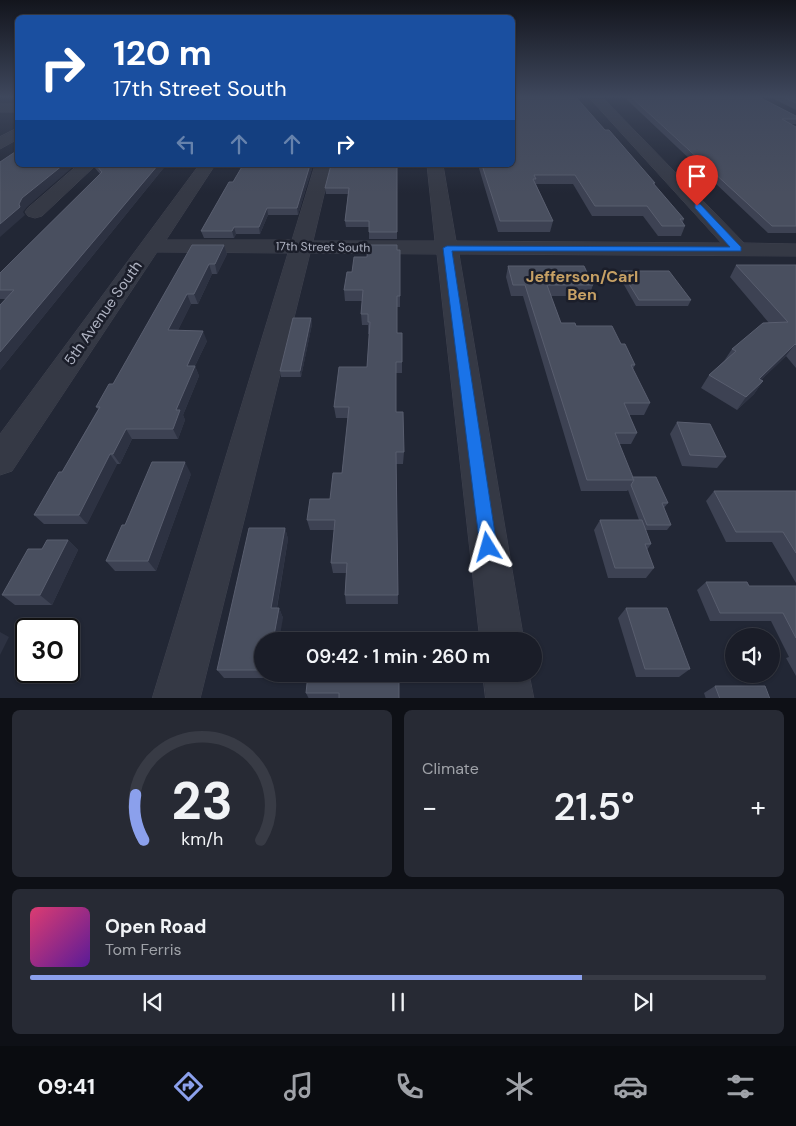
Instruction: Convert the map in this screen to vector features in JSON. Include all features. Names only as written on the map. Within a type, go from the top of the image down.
[{"type":"street","points":[[625,129],[738,249]]},
{"type":"street","points":[[0,144],[15,134]]},
{"type":"street","points":[[35,212],[86,167]]},
{"type":"street","name":"5th Avenue South","points":[[0,461],[206,167]]},
{"type":"street","points":[[176,698],[299,246],[322,167]]},
{"type":"street","points":[[435,167],[501,632]]},
{"type":"street","name":"17th Street South","points":[[150,246],[796,250]]},
{"type":"street","points":[[507,682],[510,698]]},
{"type":"building","points":[[515,129],[604,129],[609,130],[655,183],[653,183],[684,219],[680,219],[685,226],[662,226],[647,206],[595,206],[575,175],[534,175],[536,179],[533,179],[553,221],[500,221],[483,167],[515,167]]},
{"type":"building","points":[[666,129],[796,129],[796,226],[772,226]]},
{"type":"building","points":[[15,152],[15,167],[61,167],[22,198],[19,204],[20,207],[0,224],[0,162]]},
{"type":"building","points":[[98,167],[156,167],[0,352],[0,305],[14,290],[0,290],[0,273],[102,172]]},
{"type":"building","points":[[242,167],[309,167],[297,208],[267,208],[259,227],[234,227],[232,231],[201,231],[229,182],[233,182]]},
{"type":"building","points":[[330,167],[397,167],[397,232],[369,232],[369,221],[345,221],[349,188],[325,188]]},
{"type":"building","points":[[192,245],[224,245],[215,264],[209,264],[194,294],[187,294],[168,330],[203,331],[187,366],[195,366],[176,410],[180,410],[173,429],[126,429],[113,454],[110,454],[79,515],[34,515],[59,472],[62,472],[100,407],[96,407],[109,384],[113,384]]},
{"type":"building","points":[[368,245],[397,245],[397,250],[400,250],[400,296],[397,296],[397,333],[402,333],[402,362],[396,362],[396,412],[403,412],[404,452],[396,452],[398,595],[345,595],[347,563],[331,563],[335,520],[307,520],[310,499],[330,499],[333,473],[342,473],[349,407],[334,407],[339,367],[367,367],[370,322],[368,322],[368,314],[361,314],[363,290],[344,290],[347,272],[352,272],[354,257],[367,257]]},
{"type":"building","points":[[736,265],[796,265],[796,345],[759,379],[763,381],[746,397],[709,375],[736,351],[732,349],[763,323],[788,322]]},
{"type":"building","points":[[508,266],[584,266],[593,285],[547,285],[561,323],[575,323],[576,326],[612,326],[621,344],[625,344],[635,365],[631,365],[650,403],[624,403],[637,433],[615,433],[634,480],[587,480],[525,285],[513,285]]},
{"type":"building","points":[[621,271],[669,271],[691,300],[639,300]]},
{"type":"building","points":[[293,318],[311,318],[300,371],[280,371]]},
{"type":"building","points":[[677,422],[710,424],[726,457],[690,455]]},
{"type":"building","points":[[152,462],[185,462],[148,561],[106,561],[122,525],[125,525]]},
{"type":"building","points":[[632,477],[656,477],[668,503],[662,503],[671,525],[647,525],[631,485],[634,480]]},
{"type":"building","points":[[714,491],[796,491],[796,553],[783,532],[736,532]]},
{"type":"building","points":[[600,520],[642,520],[651,544],[645,544],[654,568],[615,568]]},
{"type":"building","points":[[249,528],[285,528],[271,608],[279,608],[275,632],[254,632],[254,670],[217,670]]},
{"type":"building","points":[[47,540],[68,540],[40,595],[2,595],[28,549],[42,549]]},
{"type":"building","points":[[706,582],[747,582],[749,586],[796,586],[796,638],[783,613],[720,613]]},
{"type":"building","points":[[626,608],[667,608],[690,669],[645,669]]},
{"type":"building","points":[[307,682],[399,682],[399,698],[339,698],[339,693],[306,693]]},
{"type":"building","points":[[715,686],[765,686],[770,698],[720,698]]},
{"type":"district","name":"Jefferson/Carl Ben","points":[[582,285]]},
{"type":"route","points":[[488,547],[447,248],[738,249],[697,206]]}]
